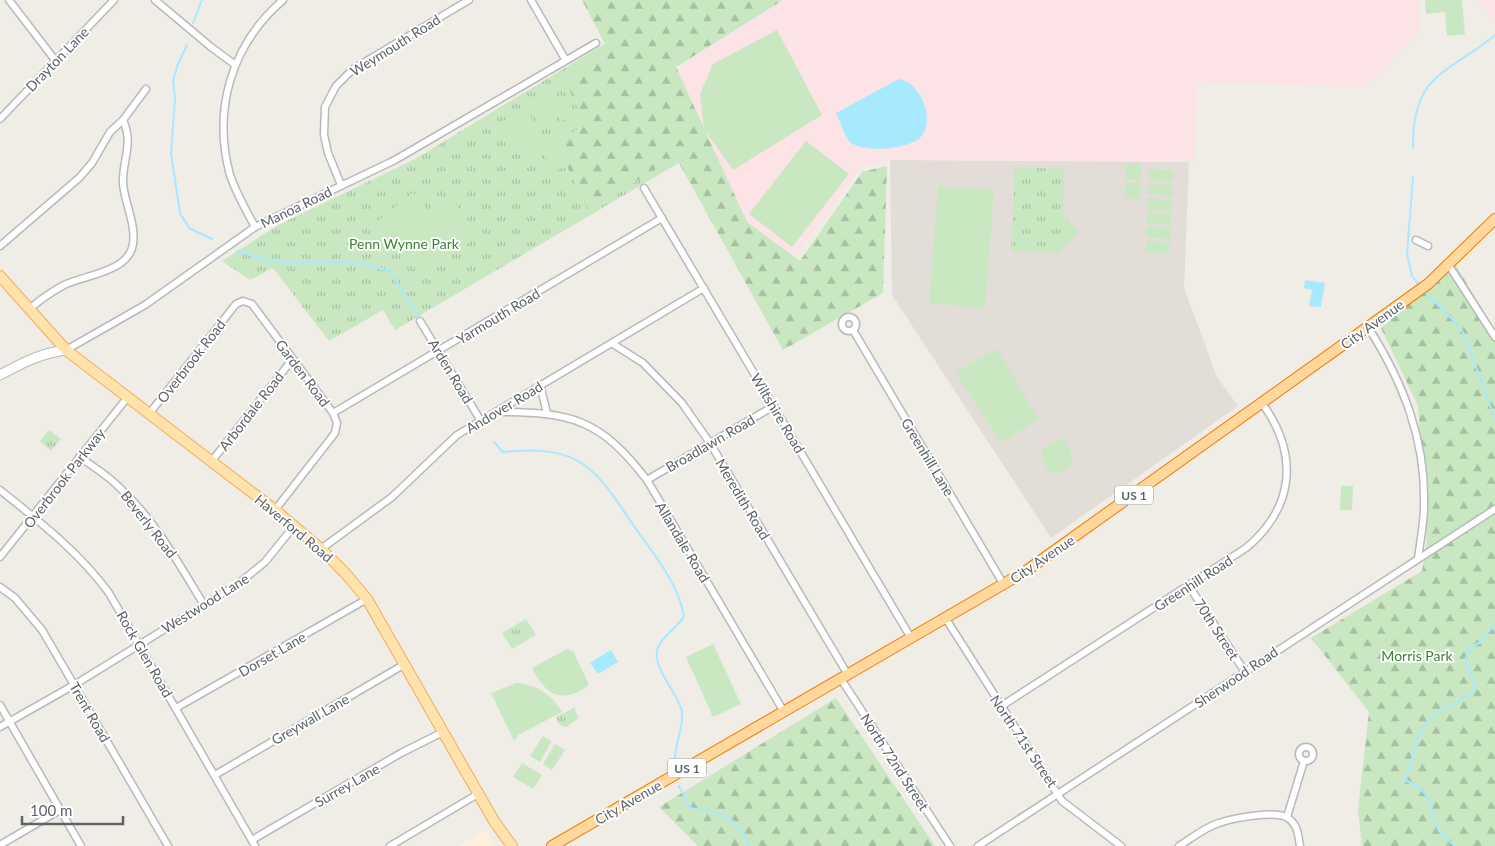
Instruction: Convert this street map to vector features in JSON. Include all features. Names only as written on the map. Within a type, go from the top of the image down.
[{"type":"highway","name":"City Avenue","points":[[552,846],[1004,585],[1043,560],[1428,284],[1495,219]]},
{"type":"main road","name":"Haverford Road","points":[[0,276],[66,350],[276,510],[321,549],[346,574],[367,599],[478,794],[512,846]]},
{"type":"main road","name":"Manoa Road","points":[[0,375],[31,358],[48,352],[66,350]]},
{"type":"street","points":[[9,0],[55,60]]},
{"type":"street","name":"Drayton Lane","points":[[0,119],[114,0]]},
{"type":"street","points":[[155,0],[197,36],[234,64]]},
{"type":"street","points":[[255,227],[230,175],[226,154],[226,100],[234,64],[262,22],[283,0]]},
{"type":"street","name":"Weymouth Road","points":[[341,185],[328,153],[324,135],[325,107],[336,86],[353,69],[470,0]]},
{"type":"street","points":[[531,0],[566,59]]},
{"type":"street","name":"Manoa Road","points":[[66,350],[145,305],[255,227],[395,160],[596,43]]},
{"type":"street","points":[[0,246],[79,178],[110,132],[146,89]]},
{"type":"street","points":[[29,309],[50,293],[66,284],[123,262],[132,251],[132,227],[124,187],[123,171],[129,141],[122,120]]},
{"type":"street","name":"Wiltshire Road","points":[[644,188],[911,638]]},
{"type":"street","name":"Yarmouth Road","points":[[333,413],[662,218]]},
{"type":"street","points":[[1416,240],[1428,246]]},
{"type":"street","points":[[1448,264],[1495,336]]},
{"type":"street","name":"Andover Road","points":[[321,549],[392,497],[457,435],[613,344],[704,288]]},
{"type":"street","name":"Garden Road","points":[[234,307],[243,301],[252,304],[333,413],[337,423],[335,433],[276,510]]},
{"type":"street","name":"Overbrook Road","points":[[149,414],[234,307]]},
{"type":"street","name":"Arden Road","points":[[420,321],[481,421]]},
{"type":"street","points":[[1368,327],[1401,387],[1412,415],[1419,443],[1424,507],[1418,559]]},
{"type":"street","name":"Greenhill Lane","points":[[853,330],[1004,585]]},
{"type":"street","name":"Meredith Road","points":[[613,344],[643,363],[666,385],[682,403],[710,443],[844,677]]},
{"type":"street","name":"Arbordale Road","points":[[211,462],[292,360]]},
{"type":"street","points":[[540,385],[547,413]]},
{"type":"street","name":"Overbrook Parkway","points":[[0,557],[34,517],[127,398]]},
{"type":"street","name":"Greenhill Road","points":[[1000,707],[1189,586],[1262,535],[1280,506],[1288,474],[1285,451],[1278,430],[1262,403]]},
{"type":"street","name":"Broadlawn Road","points":[[647,480],[774,406]]},
{"type":"street","name":"Allandale Road","points":[[496,412],[547,413],[581,421],[608,437],[627,454],[647,480],[784,712]]},
{"type":"street","name":"Beverly Road","points":[[79,457],[114,482],[138,507],[167,544],[204,605]]},
{"type":"street","name":"Rock Glen Road","points":[[0,490],[67,544],[109,593],[253,843]]},
{"type":"street","name":"Sherwood Road","points":[[978,846],[1495,510]]},
{"type":"street","name":"Westwood Lane","points":[[0,727],[74,685],[139,643],[204,605],[258,569],[294,526]]},
{"type":"street","name":"70th Street","points":[[1189,586],[1245,672]]},
{"type":"street","name":"Trent Road","points":[[0,587],[15,598],[42,630],[168,846]]},
{"type":"street","name":"Dorset Lane","points":[[176,708],[367,599]]},
{"type":"street","name":"North 71st Street","points":[[946,618],[1000,707],[1062,801],[1121,846]]},
{"type":"street","name":"Greywall Lane","points":[[215,775],[405,664]]},
{"type":"street","name":"North 72nd Street","points":[[844,677],[950,846]]},
{"type":"street","points":[[0,704],[81,846]]},
{"type":"street","name":"Surrey Lane","points":[[253,843],[401,754],[443,732]]},
{"type":"street","points":[[1287,817],[1304,761]]},
{"type":"street","points":[[390,846],[478,794]]},
{"type":"street","points":[[0,845],[60,810]]},
{"type":"street","points":[[1179,846],[1218,823],[1277,814],[1287,817],[1298,830],[1300,846]]},
{"type":"shaded area","points":[[774,0],[1418,0],[1420,31],[1366,87],[1197,82],[1194,162],[890,160],[860,167],[798,253],[753,259],[661,81]]},
{"type":"shaded area","points":[[1476,0],[1495,0],[1495,19]]},
{"type":"shaded area","points":[[890,160],[1189,162],[1184,288],[1217,377],[1238,406],[1051,538],[892,295]]},
{"type":"shaded area","points":[[485,830],[494,846],[458,846]]},
{"type":"green space","points":[[582,0],[783,0],[676,67],[747,222],[800,261],[862,172],[887,166],[883,293],[783,350],[675,156],[589,212],[555,141],[585,126],[566,81],[605,44]]},
{"type":"green space","points":[[1425,0],[1462,0],[1465,34],[1447,36],[1445,12],[1426,14]]},
{"type":"green space","points":[[777,30],[822,115],[733,170],[704,129],[700,94],[713,64]]},
{"type":"green space","name":"Penn Wynne Park","points":[[611,40],[682,161],[395,330],[383,310],[329,341],[273,268],[250,280],[222,261],[278,225],[415,159]]},
{"type":"green space","points":[[561,95],[571,117],[561,121],[551,99]]},
{"type":"green space","points":[[548,100],[558,123],[548,127],[538,105]]},
{"type":"green space","points":[[528,110],[541,143],[510,154],[497,123]]},
{"type":"green space","points":[[806,141],[849,174],[792,247],[749,214]]},
{"type":"green space","points":[[553,146],[565,166],[554,172],[543,152]]},
{"type":"green space","points":[[1126,164],[1142,164],[1141,180],[1125,179]]},
{"type":"green space","points":[[1015,167],[1065,169],[1063,214],[1079,234],[1061,248],[1061,253],[1011,251]]},
{"type":"green space","points":[[1149,169],[1173,171],[1172,182],[1149,180]]},
{"type":"green space","points":[[1126,183],[1141,183],[1140,199],[1125,198]]},
{"type":"green space","points":[[1149,183],[1173,185],[1172,196],[1148,194]]},
{"type":"green space","points":[[938,186],[994,190],[985,308],[929,303]]},
{"type":"green space","points":[[413,192],[434,218],[455,203],[479,235],[429,272],[417,256],[402,254],[389,249],[378,241],[369,228]]},
{"type":"green space","points":[[1148,198],[1172,200],[1171,211],[1147,209]]},
{"type":"green space","points":[[1147,212],[1171,214],[1170,225],[1146,223]]},
{"type":"green space","points":[[1147,226],[1171,228],[1170,239],[1146,237]]},
{"type":"green space","points":[[1146,241],[1170,243],[1169,254],[1145,252]]},
{"type":"green space","name":"Morris Park","points":[[1454,262],[1495,330],[1495,846],[1362,846],[1358,809],[1369,712],[1311,638],[1422,571],[1427,543],[1418,406],[1381,328]]},
{"type":"green space","points":[[997,349],[1039,419],[1001,443],[955,372]]},
{"type":"green space","points":[[49,430],[61,439],[51,451],[40,441]]},
{"type":"green space","points":[[1060,439],[1066,441],[1074,463],[1061,472],[1054,473],[1045,467],[1041,450]]},
{"type":"green space","points":[[1341,486],[1353,486],[1352,510],[1340,510]]},
{"type":"green space","points":[[526,619],[536,635],[512,649],[502,633]]},
{"type":"green space","points":[[713,644],[741,704],[713,717],[686,657]]},
{"type":"green space","points":[[567,649],[573,651],[589,685],[579,691],[563,696],[543,686],[532,668]]},
{"type":"green space","points":[[516,683],[543,691],[558,705],[562,712],[518,735],[514,741],[491,693]]},
{"type":"green space","points":[[836,698],[935,846],[698,846],[659,807]]},
{"type":"green space","points":[[574,708],[579,718],[566,727],[559,725],[556,717]]},
{"type":"green space","points":[[543,736],[552,741],[540,762],[530,756]]},
{"type":"green space","points":[[555,744],[565,750],[552,770],[543,764]]},
{"type":"green space","points":[[522,763],[542,775],[533,789],[513,777]]},
{"type":"water","points":[[899,79],[907,82],[914,88],[924,104],[927,123],[925,131],[920,138],[906,145],[874,149],[863,148],[849,141],[836,113]]},
{"type":"water","points":[[1305,280],[1325,283],[1321,307],[1309,306],[1312,290],[1304,288]]},
{"type":"water","points":[[611,650],[618,662],[598,674],[590,663]]},
{"type":"waterway","points":[[193,23],[202,0]]},
{"type":"waterway","points":[[1413,148],[1414,123],[1419,104],[1426,90],[1436,78],[1495,35]]},
{"type":"waterway","points":[[187,45],[178,64],[173,81],[175,98],[171,153],[180,213],[189,228],[212,239]]},
{"type":"waterway","points":[[1413,177],[1407,254],[1412,276],[1419,285]]},
{"type":"waterway","points":[[237,251],[266,260],[287,263],[353,262],[390,271],[419,317]]},
{"type":"waterway","points":[[1424,290],[1464,334],[1495,419]]},
{"type":"waterway","points":[[494,442],[503,452],[551,452],[569,457],[588,468],[613,495],[673,584],[684,616],[659,645],[657,653],[661,670],[676,696],[682,712],[682,724],[675,761]]},
{"type":"waterway","points":[[1455,846],[1439,832],[1426,795],[1422,790],[1405,780],[1417,740],[1427,722],[1433,716],[1474,690],[1473,679],[1465,660],[1469,648],[1479,643],[1495,624]]},
{"type":"waterway","points":[[679,786],[690,808],[727,817],[739,828],[749,846]]}]
